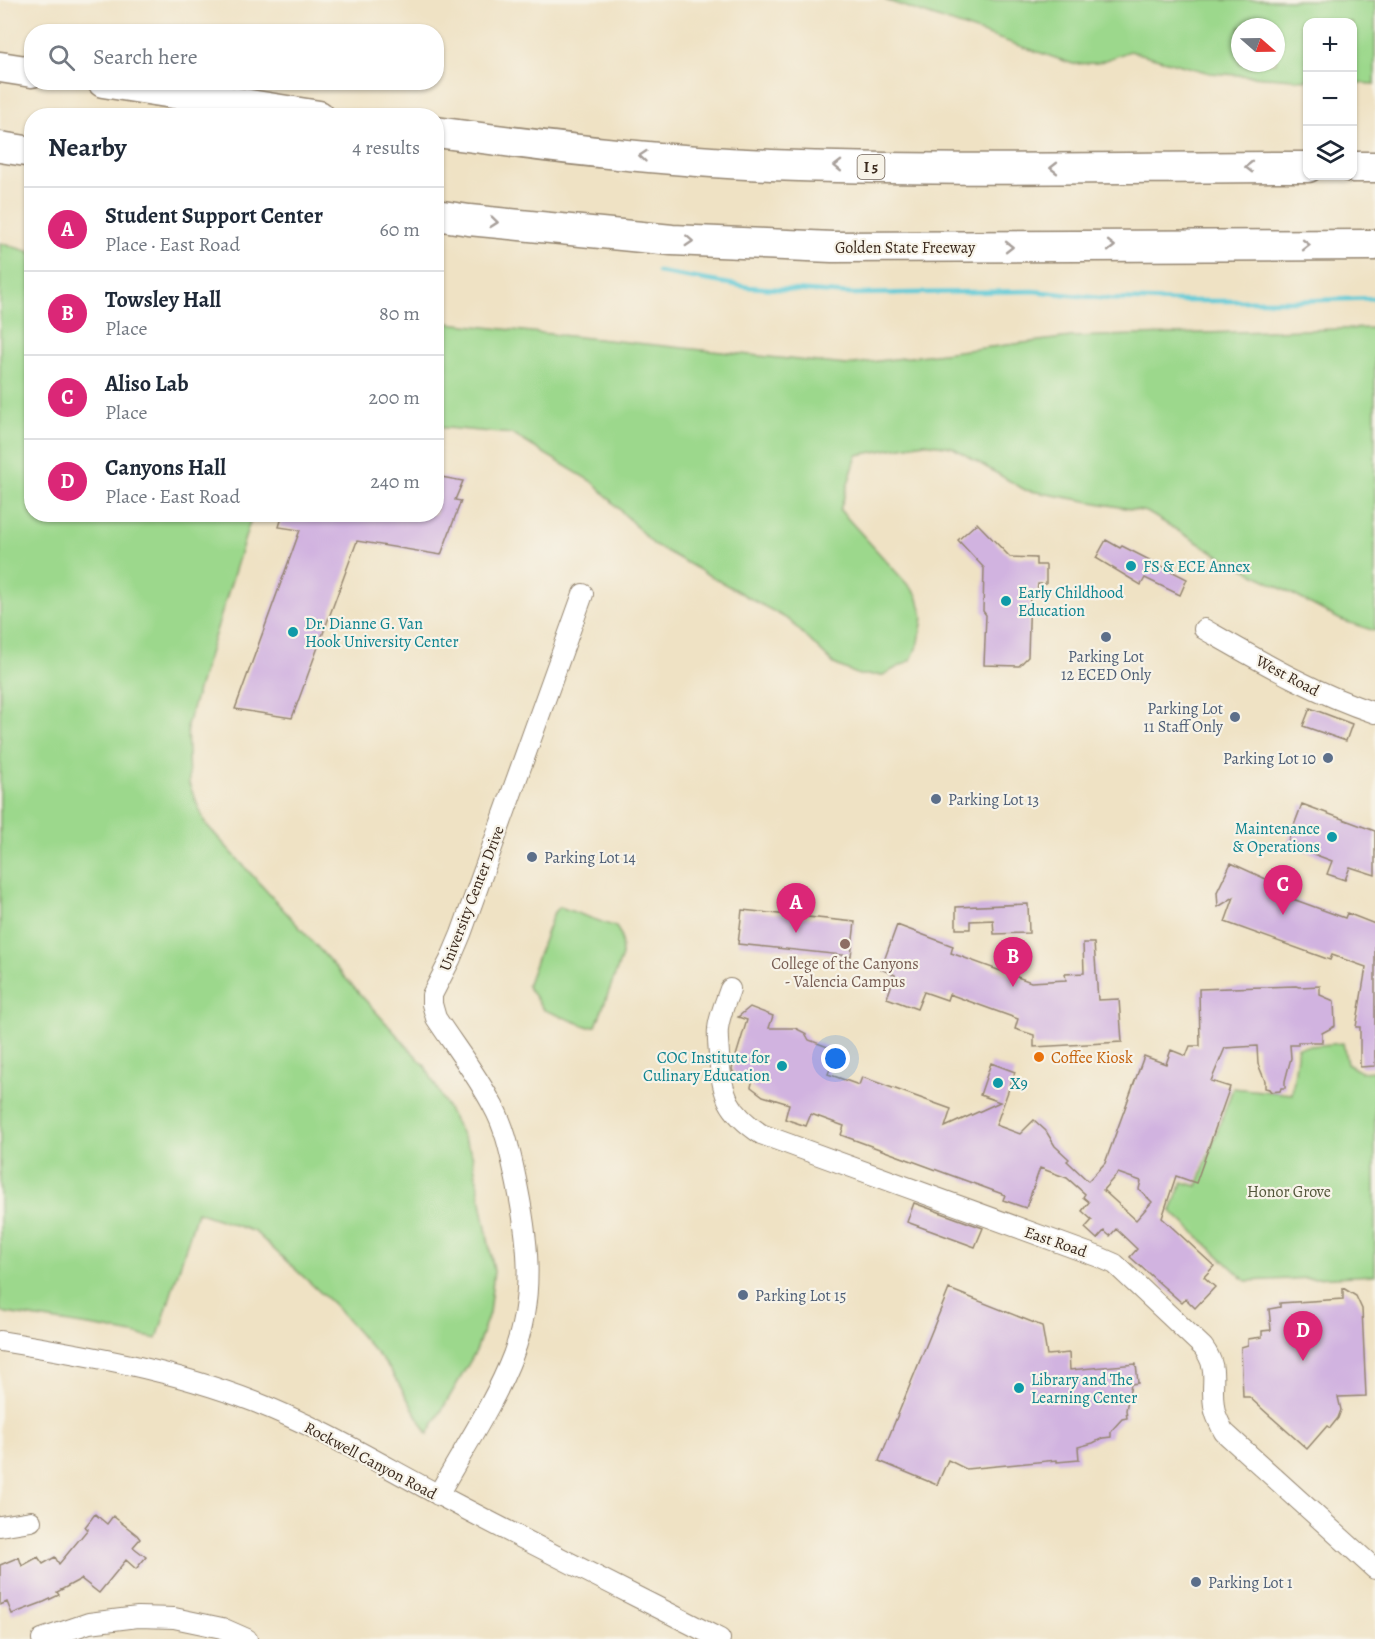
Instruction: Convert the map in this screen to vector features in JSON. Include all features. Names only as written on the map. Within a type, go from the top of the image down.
[{"type":"highway","points":[[0,67],[24,71]]},
{"type":"highway","points":[[154,90],[268,108]]},
{"type":"highway","name":"I 5","points":[[444,133],[552,148],[771,165],[994,168],[1303,167]]},
{"type":"highway","points":[[0,147],[24,151]]},
{"type":"highway","points":[[1357,167],[1375,167]]},
{"type":"highway","name":"Golden State Freeway","points":[[444,216],[672,240],[832,247],[1375,245]]},
{"type":"street","name":"University Center Drive","points":[[438,1495],[500,1383],[514,1353],[526,1296],[529,1262],[524,1217],[511,1156],[501,1123],[493,1105],[436,1018],[432,995],[461,934],[583,594]]},
{"type":"street","name":"West Road","points":[[1204,629],[1290,679],[1375,713]]},
{"type":"street","name":"East Road","points":[[730,989],[717,1028],[721,1083],[728,1102],[746,1125],[761,1134],[1114,1264],[1210,1356],[1214,1367],[1214,1405],[1217,1419],[1224,1432],[1375,1569]]},
{"type":"street","name":"Rockwell Canyon Road","points":[[0,1341],[94,1356],[158,1371],[255,1402],[347,1445],[438,1495],[720,1639]]},
{"type":"street","points":[[0,1526],[31,1521]]},
{"type":"street","points":[[42,1639],[89,1623],[138,1617],[174,1617],[222,1628],[247,1639]]},
{"type":"green space","points":[[885,0],[1375,0],[1375,84],[1357,83],[1357,18],[1303,18],[1303,80],[1210,73],[1130,51],[1097,63],[1073,64]]},
{"type":"green space","points":[[0,243],[24,250],[24,522],[250,522],[187,725],[189,784],[205,823],[425,1066],[472,1154],[494,1271],[489,1313],[476,1351],[428,1434],[390,1369],[334,1305],[255,1232],[197,1212],[157,1339],[0,1312]]},
{"type":"green space","points":[[444,323],[846,365],[1071,337],[1375,328],[1375,631],[1341,620],[1220,556],[1147,512],[1025,490],[952,447],[924,443],[857,455],[840,510],[917,595],[923,617],[919,642],[911,660],[883,675],[859,675],[834,664],[789,620],[653,544],[594,483],[512,434],[444,428]]},
{"type":"green space","points":[[560,907],[616,927],[621,935],[622,956],[596,1026],[589,1027],[544,1010],[527,986],[554,912]]},
{"type":"green space","name":"Honor Grove","points":[[1343,1043],[1347,1064],[1361,1072],[1375,1071],[1375,1275],[1246,1281],[1171,1211],[1182,1182],[1197,1186],[1233,1088],[1292,1094],[1298,1047]]},
{"type":"building","name":"Dr. Dianne G. Van Hook University Center","points":[[444,477],[463,481],[455,500],[461,501],[441,555],[357,541],[292,718],[235,709],[300,530],[279,527],[281,522],[444,522]]},
{"type":"building","name":"Early Childhood Education","points":[[977,523],[1010,557],[1036,558],[1036,565],[1046,565],[1046,584],[1038,584],[1037,592],[1030,592],[1028,657],[1019,666],[984,665],[986,615],[983,611],[984,568],[958,540]]},
{"type":"building","points":[[1106,540],[1187,579],[1180,595],[1145,578],[1141,585],[1096,558]]},
{"type":"building","points":[[1310,708],[1352,724],[1346,741],[1303,726]]},
{"type":"building","name":"Maintenance & Operations","points":[[1302,804],[1375,831],[1375,875],[1350,867],[1345,880],[1327,874],[1332,861],[1287,844]]},
{"type":"building","points":[[1231,863],[1277,884],[1275,888],[1280,890],[1279,894],[1345,918],[1347,913],[1375,924],[1375,1066],[1360,1067],[1360,1027],[1356,1027],[1366,967],[1332,955],[1330,960],[1225,922],[1234,897],[1218,907],[1217,892]]},
{"type":"building","points":[[1028,904],[1029,933],[994,934],[993,920],[970,921],[970,929],[956,929],[956,907]]},
{"type":"building","points":[[742,910],[855,922],[851,956],[738,944]]},
{"type":"building","points":[[897,925],[953,946],[951,953],[1031,982],[1066,980],[1065,974],[1084,973],[1083,943],[1094,943],[1098,1000],[1119,999],[1122,1042],[1034,1047],[1034,1035],[1015,1029],[1018,1019],[949,994],[947,1000],[924,992],[917,1009],[887,998],[895,975],[881,969]]},
{"type":"building","points":[[1320,986],[1320,995],[1334,1001],[1335,1026],[1322,1033],[1322,1042],[1298,1042],[1298,1045],[1290,1045],[1291,1058],[1285,1088],[1281,1088],[1280,1091],[1271,1092],[1265,1088],[1265,1081],[1258,1064],[1257,1046],[1225,1048],[1211,1081],[1230,1087],[1196,1183],[1176,1176],[1162,1218],[1214,1266],[1204,1277],[1215,1287],[1195,1308],[1186,1299],[1182,1303],[1130,1257],[1137,1249],[1116,1229],[1110,1236],[1104,1231],[1097,1239],[1085,1228],[1092,1220],[1082,1211],[1089,1202],[1083,1197],[1085,1194],[1067,1178],[1040,1168],[1026,1208],[1003,1200],[1005,1195],[841,1135],[844,1126],[811,1114],[806,1126],[785,1119],[789,1104],[763,1096],[751,1087],[753,1079],[733,1072],[732,1069],[747,1020],[738,1017],[750,1007],[773,1016],[769,1028],[795,1028],[805,1033],[809,1040],[833,1049],[829,1060],[833,1061],[828,1074],[859,1085],[862,1077],[951,1109],[945,1127],[1000,1102],[980,1095],[991,1063],[1015,1072],[996,1125],[1020,1134],[1034,1120],[1069,1159],[1067,1161],[1088,1181],[1105,1163],[1144,1056],[1166,1064],[1171,1050],[1186,1056],[1190,1046],[1200,1046],[1199,989]],"holes":[[[1118,1173],[1141,1181],[1139,1189],[1152,1202],[1136,1220],[1103,1190]]]},
{"type":"building","points":[[914,1203],[983,1228],[975,1247],[907,1222]]},
{"type":"building","points":[[1343,1288],[1356,1296],[1362,1309],[1366,1396],[1338,1397],[1341,1410],[1338,1418],[1330,1428],[1327,1426],[1307,1449],[1249,1397],[1243,1397],[1241,1347],[1248,1345],[1248,1339],[1262,1337],[1262,1331],[1271,1330],[1269,1309],[1280,1307],[1280,1303],[1343,1299]]},
{"type":"building","name":"Library and The Learning Center","points":[[949,1289],[1042,1326],[1047,1355],[1069,1353],[1070,1370],[1136,1364],[1138,1383],[1131,1384],[1126,1410],[1127,1418],[1122,1419],[1111,1431],[1111,1437],[1078,1447],[1079,1460],[966,1469],[948,1460],[937,1485],[879,1461]]},
{"type":"building","points":[[95,1514],[107,1524],[113,1516],[140,1539],[133,1547],[146,1557],[136,1569],[126,1560],[99,1593],[81,1579],[57,1592],[59,1595],[12,1614],[7,1602],[0,1605],[0,1565],[19,1557],[22,1566],[38,1557],[43,1564],[55,1557],[59,1564],[88,1529],[85,1527]]},
{"type":"waterway","points":[[658,272],[748,287],[851,294],[1033,291],[1109,299],[1176,301],[1375,298]]},
{"type":"place","name":"FS & ECE Annex","points":[[1131,566]]},
{"type":"place","name":"Early Childhood Education","points":[[1006,601]]},
{"type":"place","name":"Dr. Dianne G. Van Hook University Center","points":[[293,632]]},
{"type":"place","name":"Parking Lot 12 ECED Only","points":[[1106,637]]},
{"type":"place","name":"Parking Lot 11 Staff Only","points":[[1235,717]]},
{"type":"place","name":"Parking Lot 10","points":[[1328,758]]},
{"type":"place","name":"Parking Lot 13","points":[[936,799]]},
{"type":"place","name":"Maintenance & Operations","points":[[1332,837]]},
{"type":"place","name":"Parking Lot 14","points":[[532,857]]},
{"type":"place","name":"Aliso Lab","points":[[1283,915]]},
{"type":"place","name":"Student Support Center","points":[[796,933]]},
{"type":"place","name":"College of the Canyons - Valencia Campus","points":[[845,944]]},
{"type":"place","name":"Towsley Hall","points":[[1013,987]]},
{"type":"place","name":"Coffee Kiosk","points":[[1039,1057]]},
{"type":"place","name":"COC Institute for Culinary Education","points":[[782,1066]]},
{"type":"place","name":"X9","points":[[998,1083]]},
{"type":"place","name":"Parking Lot 15","points":[[743,1295]]},
{"type":"place","name":"Canyons Hall","points":[[1303,1361]]},
{"type":"place","name":"Library and The Learning Center","points":[[1019,1388]]},
{"type":"place","name":"Parking Lot 1","points":[[1196,1582]]}]
